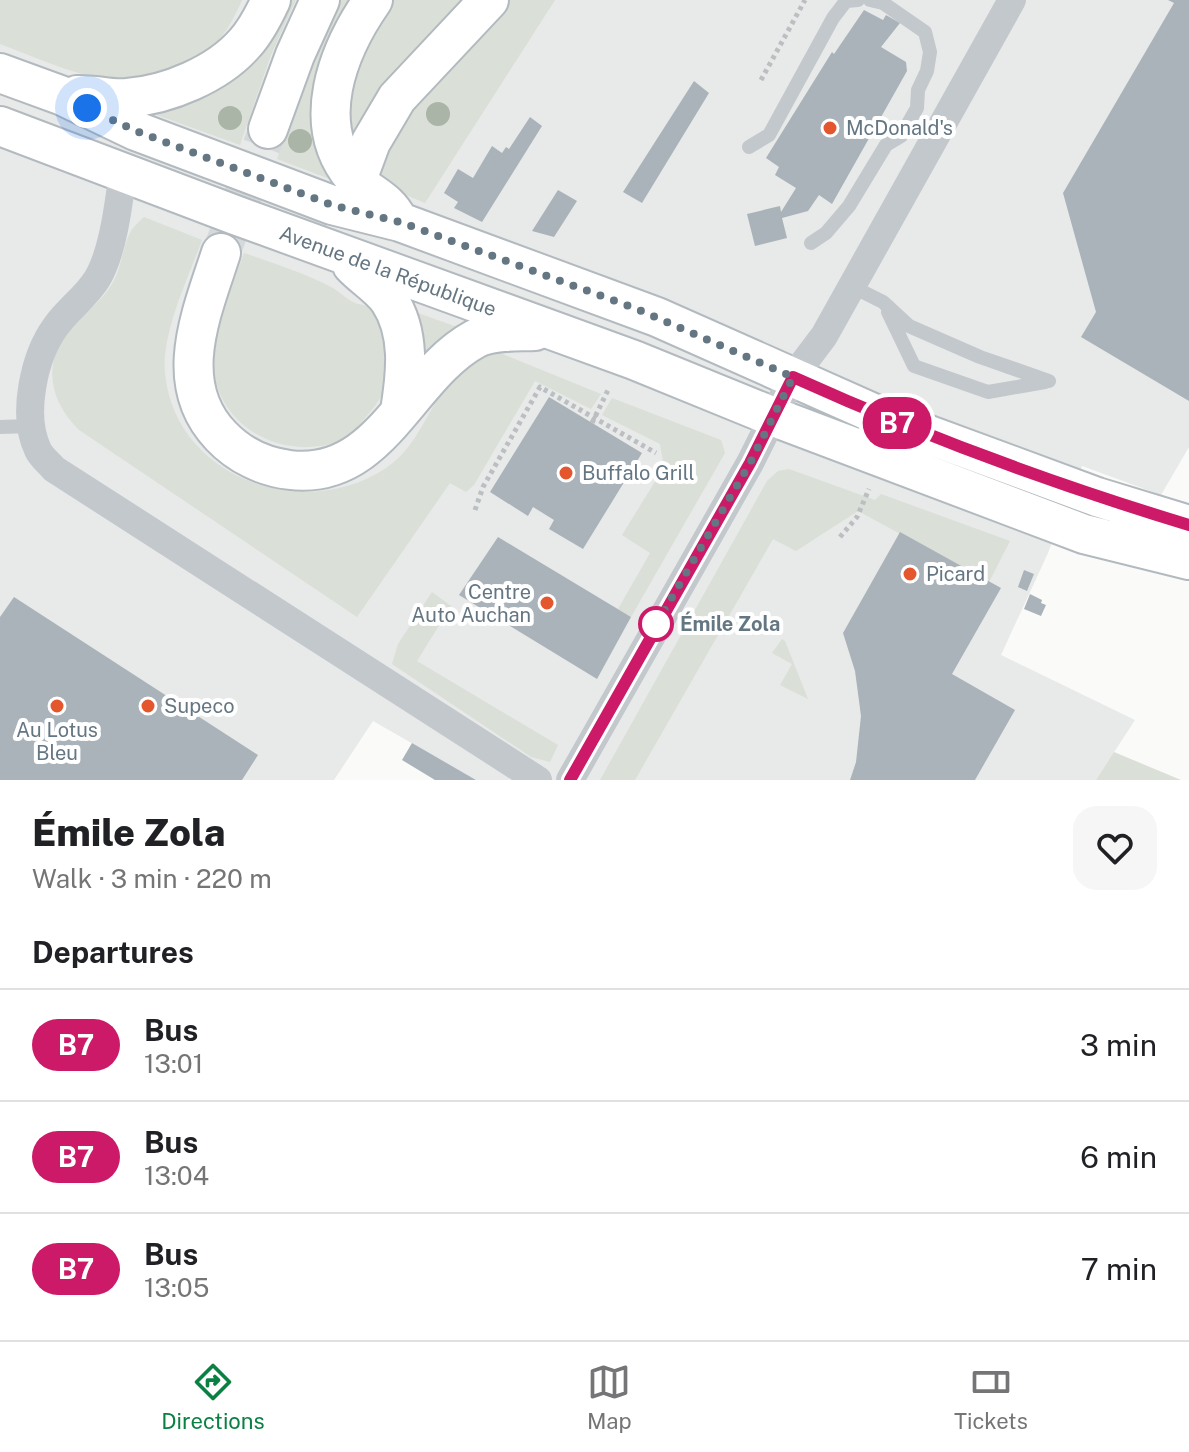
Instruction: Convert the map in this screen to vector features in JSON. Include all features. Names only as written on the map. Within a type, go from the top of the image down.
[{"type":"main road","points":[[63,96],[124,99],[149,95],[183,83],[229,58],[245,44],[271,0]]},
{"type":"main road","points":[[268,129],[295,55],[320,0]]},
{"type":"main road","points":[[373,0],[344,48],[336,69],[331,125],[343,162],[357,180],[391,206],[400,222]]},
{"type":"main road","points":[[357,180],[371,142],[397,98],[489,0]]},
{"type":"main road","points":[[0,73],[63,96],[136,131],[332,205],[400,222],[647,313],[899,424],[1097,497],[1189,525]]},
{"type":"main road","name":"Avenue de la République","points":[[0,126],[644,363],[774,417],[1084,534],[1189,560]]},
{"type":"main road","points":[[221,253],[197,326],[192,352],[200,404],[218,434],[230,445],[262,464],[279,469],[320,470],[339,464],[364,449],[382,434],[442,362],[476,338],[488,334],[550,330]]},
{"type":"main road","points":[[340,253],[389,300],[401,327],[406,350],[406,379],[400,411]]},
{"type":"street","points":[[570,780],[774,417],[793,377],[824,336],[1012,0]]},
{"type":"street","points":[[123,171],[109,248],[98,278],[57,324],[42,347],[33,384],[31,426],[38,451],[54,469],[538,780]]},
{"type":"lane","points":[[749,147],[769,135],[833,18],[846,1],[858,0]]},
{"type":"lane","points":[[811,243],[826,233],[849,206],[886,145],[901,136],[917,108],[918,90],[927,71],[930,52],[925,32],[883,3],[870,0]]},
{"type":"lane","points":[[851,286],[883,302],[909,326],[980,357],[1049,381],[988,392],[914,366],[883,302]]},
{"type":"lane","points":[[0,427],[31,426]]},
{"type":"path","points":[[761,80],[805,0]]},
{"type":"path","points":[[593,420],[612,380]]},
{"type":"path","points":[[475,510],[483,487],[540,387],[593,420],[656,453]]},
{"type":"path","points":[[840,537],[857,517],[869,486]]},
{"type":"shaded area","points":[[0,0],[1189,0],[1189,447],[1161,495],[1082,466],[1048,553],[1001,655],[1135,720],[1096,780],[476,780],[373,721],[334,780],[0,780]]},
{"type":"shaded area","points":[[0,0],[242,0],[221,37],[201,55],[159,74],[114,79],[75,72],[0,44]]},
{"type":"shaded area","points":[[284,0],[296,0],[271,55],[240,145],[154,114],[214,91],[254,64],[271,41]]},
{"type":"shaded area","points":[[341,0],[354,0],[335,181],[277,159],[300,91]]},
{"type":"shaded area","points":[[389,0],[470,0],[354,157],[344,86]]},
{"type":"shaded area","points":[[509,0],[555,0],[425,203],[396,191],[373,173],[407,107]]},
{"type":"shaded area","points":[[144,217],[202,240],[171,324],[165,374],[174,410],[193,441],[218,464],[249,481],[283,490],[318,491],[353,484],[386,468],[410,445],[455,374],[467,362],[495,351],[601,394],[591,409],[535,381],[474,485],[466,492],[450,483],[357,617],[79,430],[60,405],[52,379],[56,352],[63,338],[112,284],[128,237]]},
{"type":"shaded area","points":[[244,253],[319,281],[355,303],[371,308],[380,318],[388,351],[385,387],[371,411],[343,440],[320,446],[282,444],[248,429],[224,401],[216,384],[214,350],[224,308]]},
{"type":"shaded area","points":[[418,313],[460,328],[435,354],[423,349]]},
{"type":"shaded area","points":[[612,398],[721,440],[725,453],[631,617],[618,609],[650,553],[622,535],[664,467],[660,444],[602,415]]},
{"type":"shaded area","points":[[789,469],[875,500],[881,494],[1010,541],[989,582],[858,511],[796,551],[773,539],[635,780],[600,780],[767,481],[778,471]]},
{"type":"shaded area","points":[[432,592],[451,606],[417,661],[558,745],[550,762],[531,757],[392,664],[398,644]]},
{"type":"shaded area","points":[[782,639],[808,699],[780,685],[792,664],[772,653]]},
{"type":"shaded area","points":[[1114,752],[1181,780],[1096,780]]},
{"type":"building","points":[[1168,0],[1189,0],[1189,401],[1081,337],[1096,312],[1063,193],[1174,3]]},
{"type":"building","name":"McDonald's","points":[[864,10],[883,20],[886,15],[900,23],[881,47],[906,62],[907,71],[832,204],[819,195],[808,211],[782,218],[787,238],[755,246],[747,214],[780,206],[781,212],[796,188],[775,175],[779,167],[766,158],[832,52],[834,54]]},
{"type":"building","points":[[694,81],[709,93],[642,203],[623,192]]},
{"type":"building","points":[[530,117],[542,126],[482,222],[454,208],[458,202],[444,193],[458,169],[473,178],[492,146],[502,153],[506,147],[509,149]]},
{"type":"building","points":[[558,190],[577,201],[554,237],[532,231]]},
{"type":"building","name":"Buffalo Grill","points":[[549,397],[642,453],[583,549],[549,529],[554,520],[533,507],[528,516],[490,492]]},
{"type":"building","points":[[900,532],[1001,588],[952,674],[1015,710],[975,780],[850,780],[856,762],[861,716],[855,671],[843,633]]},
{"type":"building","name":"Centre Auto Auchan","points":[[498,537],[631,617],[597,679],[459,595]]},
{"type":"building","points":[[1024,570],[1034,574],[1027,591],[1018,587]]},
{"type":"building","points":[[1030,594],[1046,605],[1041,616],[1024,609]]},
{"type":"building","points":[[14,597],[258,755],[242,780],[0,780],[0,617]]},
{"type":"building","points":[[412,743],[476,780],[435,780],[402,760]]},
{"type":"tunnel","points":[[221,253],[268,129]]},
{"type":"bus line","name":"B7","points":[[570,780],[750,463],[793,377],[899,424],[1097,497],[1189,525]]},
{"type":"place","name":"McDonald's","points":[[830,128]]},
{"type":"place","name":"Buffalo Grill","points":[[566,473]]},
{"type":"place","name":"Picard","points":[[910,574]]},
{"type":"place","name":"Centre Auto Auchan","points":[[547,603]]},
{"type":"place","name":"Émile Zola","points":[[656,624]]},
{"type":"place","name":"Au Lotus Bleu","points":[[57,706]]},
{"type":"place","name":"Supeco","points":[[148,706]]},
{"type":"route","points":[[87,108],[136,131],[332,205],[400,222],[666,320],[793,377],[750,463],[653,630],[656,624]]}]
